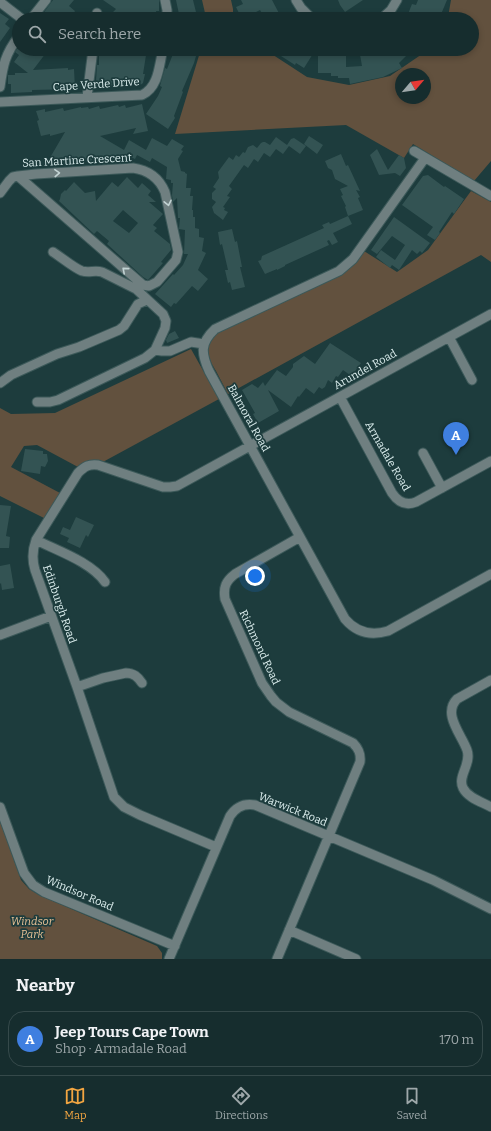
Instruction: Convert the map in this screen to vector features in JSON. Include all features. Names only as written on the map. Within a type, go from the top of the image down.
[{"type":"street","points":[[37,12],[46,0]]},
{"type":"street","points":[[165,0],[167,12]]},
{"type":"street","points":[[296,0],[305,12]]},
{"type":"street","points":[[389,12],[397,0]]},
{"type":"street","points":[[0,2],[13,12]]},
{"type":"street","points":[[0,87],[3,66],[7,54],[12,46]]},
{"type":"street","points":[[87,98],[92,56]]},
{"type":"street","name":"Cape Verde Drive","points":[[0,102],[138,95],[148,91],[154,85],[161,56]]},
{"type":"street","points":[[414,151],[491,196]]},
{"type":"street","points":[[156,350],[170,351],[191,342],[204,344],[209,335],[215,329],[339,271],[353,259],[425,158]]},
{"type":"street","name":"San Martine Crescent","points":[[2,190],[13,177],[18,176],[133,168],[140,169],[153,175],[166,192],[178,252],[176,260],[157,282],[146,286],[138,281],[18,176]]},
{"type":"street","points":[[37,402],[50,402],[64,397],[145,358],[156,350],[165,328],[166,321],[161,311],[136,289],[102,272],[81,271],[53,252]]},
{"type":"street","points":[[0,383],[11,375],[57,354],[79,347],[119,330],[124,326],[138,304],[147,300]]},
{"type":"street","name":"Arundel Road","points":[[251,446],[491,314]]},
{"type":"street","points":[[449,337],[472,380]]},
{"type":"street","name":"Balmoral Road","points":[[204,344],[203,354],[207,366],[345,619],[354,627],[364,632],[376,634],[388,631],[491,574]]},
{"type":"street","name":"Armadale Road","points":[[340,397],[389,486],[398,500],[406,504],[413,503],[491,461]]},
{"type":"street","name":"Edinburgh Road","points":[[216,847],[124,807],[112,793],[77,687],[33,564],[33,552],[36,540],[78,473],[87,466],[98,465],[163,487],[170,487],[177,486],[251,446]]},
{"type":"street","points":[[423,453],[442,488]]},
{"type":"street","name":"Richmond Road","points":[[277,959],[360,762],[360,754],[359,750],[353,743],[289,712],[270,696],[262,682],[225,599],[224,592],[225,585],[234,574],[300,537]]},
{"type":"street","points":[[36,540],[94,569],[105,582]]},
{"type":"street","points":[[0,635],[51,616]]},
{"type":"street","points":[[77,687],[103,678],[126,673],[133,674],[142,683]]},
{"type":"street","points":[[491,680],[456,699],[453,702],[451,710],[454,723],[468,753],[467,765],[461,779],[463,789],[469,796],[491,807]]},
{"type":"street","name":"Warwick Road","points":[[169,959],[230,816],[236,809],[245,805],[255,805],[433,880],[491,908]]},
{"type":"street","name":"Windsor Road","points":[[0,807],[24,873],[33,885],[44,892],[175,946]]},
{"type":"street","points":[[289,930],[356,959]]},
{"type":"green space","points":[[202,0],[231,0],[233,12],[205,12]]},
{"type":"green space","points":[[451,0],[491,0],[491,161],[474,181],[413,144],[404,158],[346,125],[175,134],[199,56],[275,56],[307,77],[349,85],[390,76],[395,73],[395,104],[431,104],[431,68],[402,68],[419,56],[479,56],[479,12],[449,12]]},
{"type":"green space","points":[[471,191],[491,202],[491,262],[481,255],[228,394],[210,360],[208,351],[211,341],[219,332],[342,274],[355,263],[364,251],[397,272],[428,250]]},
{"type":"green space","points":[[191,349],[219,399],[101,463],[89,462],[78,467],[37,445],[24,446],[11,467],[60,493],[44,518],[0,496],[0,408],[11,414],[55,413]]},
{"type":"green space","name":"Windsor Park","points":[[0,821],[21,880],[29,889],[39,895],[157,946],[162,953],[162,959],[0,959]]},
{"type":"building","points":[[53,0],[74,0],[69,6],[74,12],[44,12]]},
{"type":"building","points":[[103,0],[159,0],[159,11],[156,12],[113,12],[116,9]]},
{"type":"building","points":[[176,0],[193,0],[196,12],[179,12]]},
{"type":"building","points":[[241,0],[272,0],[278,12],[261,12],[260,10],[256,12],[238,12],[236,7],[243,4]]},
{"type":"building","points":[[338,0],[363,0],[345,12]]},
{"type":"building","points":[[418,0],[447,0],[442,12],[409,12],[412,4],[416,5]]},
{"type":"building","points":[[0,13],[9,19],[5,24],[10,28],[0,42]]},
{"type":"building","points":[[18,56],[44,56],[33,70],[74,69],[75,89],[32,90],[32,92],[11,93],[11,84],[8,84],[8,75],[15,75],[15,73],[28,73],[14,62]]},
{"type":"building","points":[[99,56],[146,56],[143,83],[139,86],[115,82],[115,86],[103,87],[103,81],[96,81],[97,65],[99,65]]},
{"type":"building","points":[[172,56],[196,56],[182,91],[183,92],[174,116],[175,118],[168,129],[146,114],[158,96],[162,87],[160,86],[165,68],[167,69]]},
{"type":"building","points":[[281,56],[312,56],[304,68],[296,63],[295,65]]},
{"type":"building","points":[[318,56],[346,56],[346,67],[362,66],[360,56],[406,56],[399,63],[402,68],[395,68],[395,71],[383,77],[350,84],[349,78],[338,78],[338,76],[331,76],[331,73],[318,73]]},
{"type":"building","points":[[142,104],[148,131],[133,134],[136,128],[100,136],[124,150],[129,140],[146,150],[152,138],[167,146],[172,139],[184,146],[178,159],[181,171],[187,174],[186,188],[191,188],[190,196],[193,196],[192,210],[193,217],[195,217],[195,228],[199,229],[199,237],[204,238],[202,251],[206,253],[198,270],[208,279],[198,291],[192,286],[176,304],[174,303],[171,307],[155,294],[183,265],[188,254],[184,254],[185,230],[179,229],[180,218],[178,218],[177,198],[173,202],[173,183],[171,183],[171,180],[166,179],[167,167],[152,158],[150,162],[137,155],[135,159],[131,157],[128,162],[116,156],[113,160],[110,159],[108,162],[95,156],[91,161],[86,158],[82,165],[69,157],[65,164],[51,156],[65,132],[50,136],[50,134],[41,136],[37,121],[39,120],[36,111],[45,109],[45,112],[63,108],[64,111],[81,107],[88,107],[89,109],[99,106],[100,109],[118,105],[119,107],[125,105],[126,108]]},
{"type":"building","points":[[309,136],[323,145],[317,154],[304,144]]},
{"type":"building","points":[[276,137],[287,145],[291,139],[294,138],[306,146],[300,154],[289,146],[283,154],[276,149],[270,157],[264,153],[258,162],[254,159],[248,168],[244,165],[229,186],[232,189],[227,196],[230,197],[223,207],[225,208],[224,210],[228,212],[223,220],[214,213],[212,207],[216,202],[212,199],[212,193],[216,189],[213,187],[219,178],[218,172],[229,157],[233,160],[236,155],[239,157],[243,152],[245,153],[248,147],[253,145],[257,148],[263,142],[270,145]]},
{"type":"building","points":[[377,149],[388,170],[399,155],[404,158],[406,168],[400,176],[395,173],[379,175],[370,155]]},
{"type":"building","points":[[341,154],[346,166],[348,165],[360,191],[356,190],[360,197],[358,198],[363,210],[348,216],[340,189],[348,186],[335,179],[332,170],[328,168],[325,161]]},
{"type":"building","points":[[428,175],[464,199],[454,214],[452,212],[435,240],[427,235],[433,227],[402,205],[423,176]]},
{"type":"building","points":[[127,177],[138,188],[142,183],[151,191],[148,195],[156,202],[149,202],[163,214],[153,225],[157,228],[154,231],[170,244],[171,250],[161,262],[163,263],[148,280],[107,244],[109,241],[97,231],[94,234],[59,201],[61,194],[74,182],[85,193],[95,191],[96,201],[112,182],[118,187]],"holes":[[[123,210],[138,223],[129,233],[113,221]]]},
{"type":"building","points":[[348,216],[352,224],[333,233],[338,242],[332,245],[329,240],[327,241],[329,245],[277,270],[265,274],[258,261],[261,260],[262,256],[324,228],[322,225],[329,222],[330,224]]},
{"type":"building","points":[[394,217],[430,243],[422,253],[420,251],[417,254],[412,250],[399,270],[392,265],[390,268],[376,257],[381,250],[395,260],[405,245],[392,236],[377,254],[371,250]]},
{"type":"building","points":[[232,229],[235,242],[237,241],[242,267],[240,267],[245,287],[232,290],[230,282],[228,283],[225,270],[228,270],[222,244],[220,245],[218,232]]},
{"type":"building","points":[[175,331],[179,338],[167,343],[166,340],[169,334]]},
{"type":"building","points":[[330,343],[361,363],[353,374],[352,373],[350,375],[343,370],[338,377],[336,376],[332,383],[328,380],[325,387],[322,389],[319,387],[314,394],[306,388],[299,397],[298,396],[291,407],[268,390],[279,411],[258,423],[253,414],[255,413],[242,390],[252,384],[258,388],[263,382],[265,386],[277,370],[286,376],[293,367],[293,364],[304,356],[315,364]]},
{"type":"building","points":[[25,449],[43,451],[43,454],[47,454],[48,461],[45,467],[41,466],[40,474],[21,471]]},
{"type":"building","points":[[0,505],[11,506],[6,536],[10,537],[9,548],[0,548]]},
{"type":"building","points":[[76,517],[94,525],[88,537],[86,535],[80,548],[67,542],[69,538],[60,534],[63,527],[70,530]]},
{"type":"building","points":[[10,564],[14,588],[2,590],[1,583],[0,584],[0,566]]},
{"type":"place","name":"Jeep Tours Cape Town","points":[[456,455]]}]
